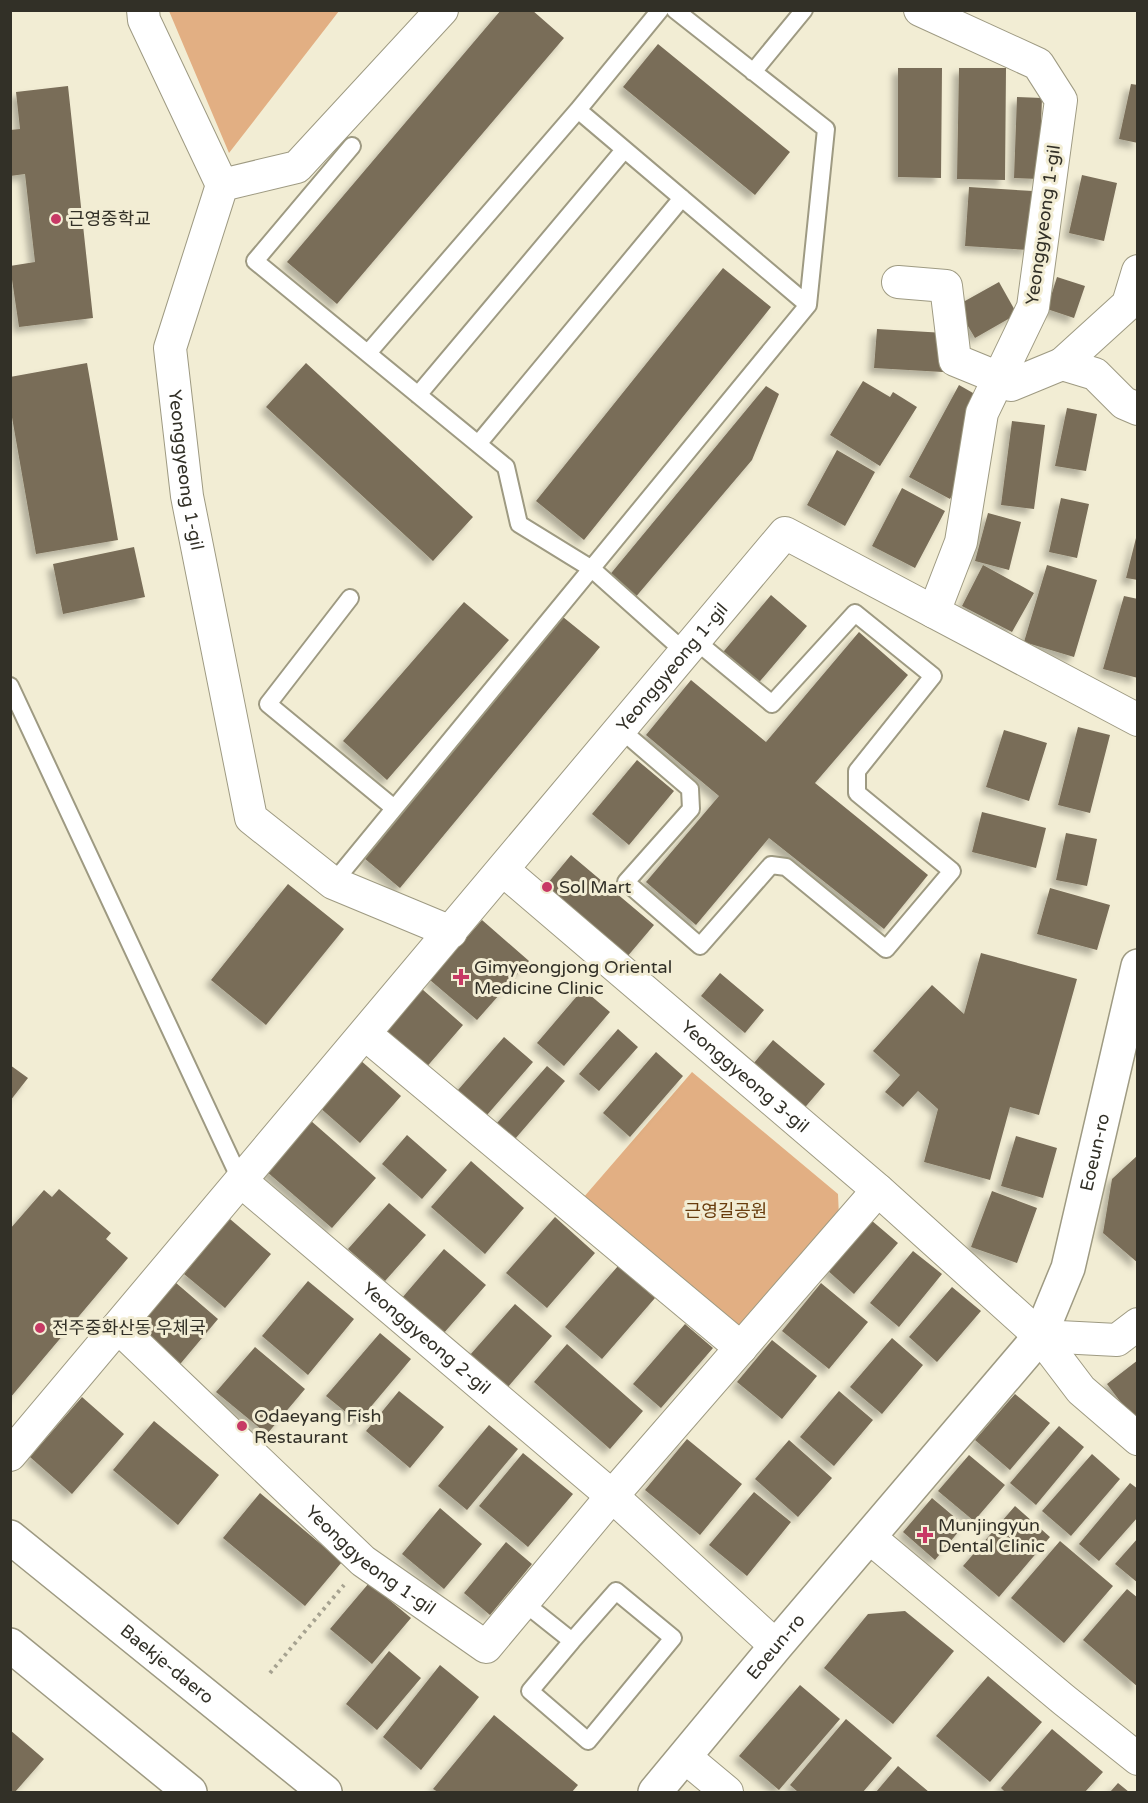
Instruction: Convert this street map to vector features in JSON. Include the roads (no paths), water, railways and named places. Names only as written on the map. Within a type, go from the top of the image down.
[{"type":"street","points":[[142,10],[144,20],[222,185],[297,167],[442,10]]},
{"type":"street","name":"Yeonggyeong 1-gil","points":[[920,10],[1038,64],[1061,100],[1033,308],[982,413],[961,542],[934,612]]},
{"type":"street","name":"Yeonggyeong 1-gil","points":[[222,185],[170,348],[187,496],[251,818],[333,883],[451,932]]},
{"type":"street","points":[[898,282],[946,286],[955,360],[1011,385],[1062,364],[1128,304],[1137,271]]},
{"type":"street","points":[[1062,364],[1095,374],[1124,403],[1137,409]]},
{"type":"street","name":"Yeonggyeong 1-gil","points":[[10,1455],[785,533],[1137,720]]},
{"type":"street","name":"Yeonggyeong 3-gil","points":[[503,870],[878,1190],[1040,1336]]},
{"type":"street","name":"Eoeun-ro","points":[[655,1792],[1040,1336],[1068,1268],[1137,966]]},
{"type":"street","points":[[365,1034],[741,1348]]},
{"type":"street","name":"Yeonggyeong 2-gil","points":[[241,1181],[612,1496],[776,1646]]},
{"type":"street","points":[[612,1496],[878,1190]]},
{"type":"street","points":[[1040,1336],[1117,1340],[1137,1324]]},
{"type":"street","name":"Yeonggyeong 1-gil","points":[[118,1327],[363,1561],[486,1647],[612,1496]]},
{"type":"street","points":[[1040,1336],[1081,1390],[1137,1440]]},
{"type":"street","name":"Baekje-daero","points":[[10,1537],[325,1792]]},
{"type":"street","points":[[869,1537],[1137,1759]]},
{"type":"street","points":[[10,1645],[190,1792]]},
{"type":"street","points":[[685,1757],[727,1792]]},
{"type":"lane","points":[[368,353],[578,110],[660,10]]},
{"type":"lane","points":[[333,883],[808,306],[826,129],[753,72],[695,16],[675,10]]},
{"type":"lane","points":[[753,72],[804,10]]},
{"type":"lane","points":[[578,110],[808,306]]},
{"type":"lane","points":[[352,146],[255,261],[506,467],[519,524],[592,569],[691,647],[772,704],[855,613],[933,676],[857,771],[857,793],[952,871],[886,949],[786,867],[771,865],[700,946],[626,882],[690,809],[690,789],[620,729]]},
{"type":"lane","points":[[418,395],[624,150]]},
{"type":"lane","points":[[478,444],[682,198]]},
{"type":"lane","points":[[350,598],[268,704],[394,808]]},
{"type":"lane","points":[[10,686],[241,1181]]},
{"type":"lane","points":[[616,1590],[673,1638],[588,1741],[530,1691],[572,1641],[616,1590]]},
{"type":"lane","points":[[524,1602],[572,1641]]},
{"type":"place","name":"근영중학교","points":[[56,219]]},
{"type":"place","name":"Sol Mart","points":[[547,887]]},
{"type":"place","name":"Gimyeongjong Oriental Medicine Clinic","points":[[461,977]]},
{"type":"place","name":"전주중화산동 우체국","points":[[40,1328]]},
{"type":"place","name":"Odaeyang Fish Restaurant","points":[[242,1426]]},
{"type":"place","name":"Munjingyun Dental Clinic","points":[[925,1535]]},
{"type":"park label","name":"근영길공원","points":[[726,1211]]}]
